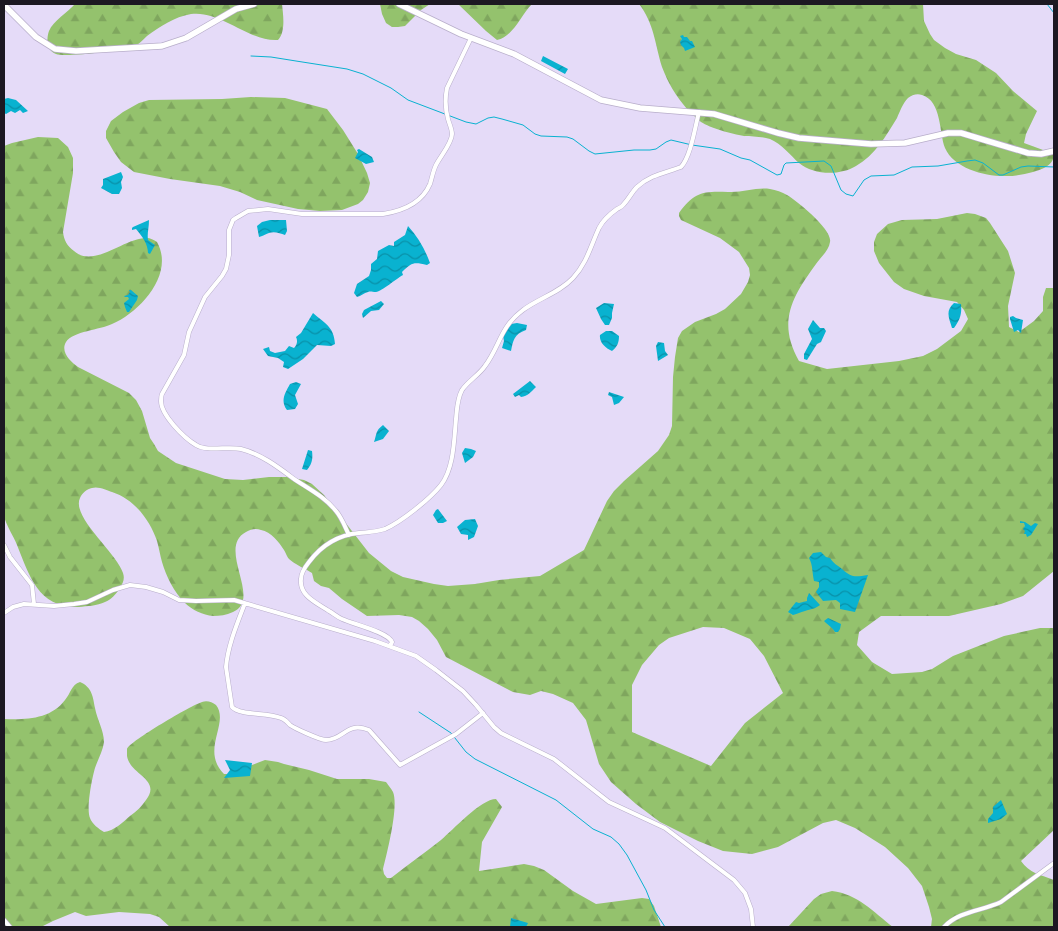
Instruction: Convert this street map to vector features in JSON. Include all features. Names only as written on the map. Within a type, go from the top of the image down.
[{"type":"street","points":[[4,5],[36,37],[55,49],[76,52],[162,46],[186,38],[236,9],[254,4]]},
{"type":"street","points":[[399,4],[471,38],[514,54],[601,100],[640,108],[714,114],[799,138],[872,144],[905,143],[948,133],[961,132],[1028,153],[1041,154],[1054,151]]},
{"type":"street","points":[[349,535],[336,511],[323,498],[270,462],[242,449],[208,448],[194,444],[168,418],[162,407],[161,398],[184,355],[189,332],[205,297],[226,269],[230,255],[229,230],[233,220],[248,211],[260,209],[302,214],[383,214],[404,209],[423,195],[429,185],[436,165],[452,136],[446,109],[447,88],[471,38]]},
{"type":"street","points":[[390,646],[392,642],[390,638],[340,618],[312,601],[303,591],[300,581],[306,566],[326,544],[349,535],[370,533],[386,528],[412,511],[441,485],[448,472],[452,456],[459,397],[463,388],[486,365],[509,322],[533,303],[547,297],[567,284],[580,270],[600,226],[606,218],[624,205],[638,186],[650,177],[681,167],[684,164],[699,112]]},
{"type":"street","points":[[4,545],[10,557],[32,585],[34,604]]},
{"type":"street","points":[[4,613],[13,607],[24,604],[54,606],[87,602],[130,585],[163,592],[178,600],[234,600],[390,646],[416,656],[463,691],[494,728],[501,733],[554,759],[609,802],[665,828],[734,880],[745,893],[751,909],[753,927]]},
{"type":"street","points":[[245,603],[232,635],[226,662],[233,709],[280,717],[295,728],[322,740],[334,739],[350,729],[362,727],[369,730],[400,765],[456,734],[483,713]]},
{"type":"street","points":[[944,927],[960,915],[1001,902],[1054,863]]},
{"type":"street","points":[[4,920],[10,927]]},
{"type":"green space","points":[[75,4],[282,4],[283,28],[281,37],[278,40],[267,39],[213,17],[191,14],[168,22],[132,47],[105,52],[56,54],[48,44],[49,31],[57,20]]},
{"type":"green space","points":[[380,4],[430,4],[405,26],[392,27],[386,23]]},
{"type":"green space","points":[[458,4],[532,4],[508,35],[497,40]]},
{"type":"green space","points":[[639,4],[923,4],[924,21],[934,40],[956,54],[976,60],[996,73],[1013,91],[1037,111],[1026,134],[1024,143],[1054,154],[1054,158],[1044,168],[1014,176],[990,175],[963,166],[949,155],[945,148],[939,118],[933,104],[928,98],[916,94],[906,100],[884,138],[863,162],[850,169],[835,173],[812,170],[799,163],[770,139],[721,131],[701,122],[692,114],[679,99],[667,78],[662,67],[651,26]]},
{"type":"green space","points":[[285,98],[327,109],[358,154],[367,173],[370,183],[368,192],[363,200],[342,210],[298,209],[257,200],[220,186],[134,172],[121,162],[106,138],[106,131],[111,121],[139,103],[149,100]]},
{"type":"green space","points":[[38,137],[58,138],[68,147],[73,158],[73,173],[63,232],[66,243],[74,251],[82,256],[91,256],[100,255],[138,239],[148,238],[157,242],[161,254],[162,267],[152,290],[143,301],[133,311],[112,324],[69,338],[64,349],[70,360],[78,367],[129,393],[136,400],[142,411],[150,438],[158,451],[176,463],[225,479],[243,480],[287,477],[304,480],[312,484],[324,495],[369,553],[391,571],[403,577],[448,586],[540,576],[584,550],[607,501],[614,491],[658,451],[669,435],[672,426],[673,377],[678,338],[682,331],[695,322],[725,309],[741,294],[750,275],[749,268],[739,252],[720,238],[681,220],[679,213],[689,201],[700,194],[712,192],[754,189],[774,190],[785,194],[798,203],[826,230],[830,242],[829,245],[794,299],[788,322],[792,347],[799,361],[827,369],[899,361],[923,356],[937,349],[961,331],[968,319],[964,310],[957,302],[924,296],[904,289],[894,282],[879,263],[874,251],[874,242],[877,234],[888,224],[902,220],[937,219],[967,213],[986,218],[1008,251],[1015,273],[1008,306],[1009,327],[1019,332],[1034,321],[1043,311],[1043,297],[1046,288],[1054,288],[1054,571],[1023,596],[1001,604],[949,616],[881,616],[859,632],[857,645],[872,662],[892,674],[922,672],[932,669],[953,656],[1004,636],[1040,628],[1054,628],[1054,830],[1021,861],[1032,871],[1054,880],[1054,927],[931,927],[932,919],[922,886],[908,868],[885,847],[855,828],[836,820],[823,823],[778,847],[752,854],[723,851],[660,822],[611,782],[599,764],[586,720],[573,703],[541,691],[530,695],[513,692],[446,657],[437,640],[428,629],[412,617],[399,615],[367,616],[329,588],[321,586],[314,581],[312,573],[289,559],[277,541],[265,531],[252,530],[246,532],[238,539],[236,549],[243,596],[241,605],[233,612],[225,615],[205,615],[188,606],[174,589],[164,567],[154,533],[140,511],[120,495],[100,488],[90,489],[83,493],[80,498],[79,506],[82,515],[119,565],[124,575],[123,583],[111,598],[95,605],[65,606],[45,596],[37,588],[26,568],[6,523],[3,510],[4,146]],"holes":[[[703,627],[724,628],[750,639],[764,656],[783,693],[745,723],[711,766],[632,732],[632,685],[642,665],[659,645],[669,638]]]},
{"type":"green space","points":[[80,682],[87,687],[94,700],[104,738],[103,749],[92,779],[89,814],[96,826],[104,832],[115,828],[135,812],[150,793],[148,782],[129,762],[127,749],[162,724],[204,701],[208,701],[216,705],[219,712],[220,720],[215,756],[217,765],[224,774],[265,760],[309,770],[337,779],[369,779],[386,782],[393,792],[395,808],[383,869],[387,878],[391,878],[435,845],[475,809],[490,800],[496,799],[502,807],[482,842],[479,871],[524,864],[544,870],[573,891],[596,904],[642,898],[649,899],[654,906],[661,927],[170,927],[159,917],[150,914],[119,912],[86,916],[75,912],[41,927],[4,927],[4,719],[21,719],[45,715],[59,706],[73,687]]},
{"type":"green space","points":[[832,891],[857,900],[893,927],[788,927],[814,899],[821,894]]},
{"type":"water","points":[[683,35],[692,41],[695,47],[685,51],[680,42],[682,39],[680,36]]},
{"type":"water","points":[[543,56],[568,69],[565,74],[541,61]]},
{"type":"water","points":[[4,99],[16,100],[28,111],[23,113],[20,110],[15,113],[11,111],[6,114],[4,113]]},
{"type":"water","points":[[359,149],[372,157],[374,162],[366,164],[355,158]]},
{"type":"water","points":[[121,172],[123,177],[121,182],[122,188],[119,194],[112,194],[101,188],[103,179]]},
{"type":"water","points":[[149,220],[148,240],[155,245],[150,254],[140,234],[136,229],[132,230],[133,227]]},
{"type":"water","points":[[286,220],[287,231],[285,235],[273,232],[259,237],[257,226],[262,222]]},
{"type":"water","points":[[408,226],[421,243],[430,263],[427,265],[416,263],[411,265],[402,272],[403,275],[382,289],[357,297],[354,293],[357,284],[369,276],[371,264],[377,259],[378,251],[389,245],[394,246],[394,242],[405,235]]},
{"type":"water","points":[[129,290],[138,296],[129,312],[127,312],[124,303],[129,299],[124,296],[128,295]]},
{"type":"water","points":[[381,301],[384,304],[379,310],[371,311],[363,318],[364,310]]},
{"type":"water","points":[[604,303],[614,304],[609,325],[605,325],[596,308]]},
{"type":"water","points":[[954,303],[961,304],[961,311],[958,322],[952,328],[949,309]]},
{"type":"water","points":[[313,313],[325,322],[333,333],[335,344],[331,346],[317,345],[303,359],[288,369],[283,367],[284,362],[278,358],[268,356],[263,349],[269,347],[270,351],[275,353],[285,351],[289,346],[294,348],[297,343],[296,337],[301,333]]},
{"type":"water","points":[[1013,316],[1023,320],[1021,333],[1018,330],[1014,332],[1010,319]]},
{"type":"water","points":[[813,320],[820,328],[824,328],[826,331],[821,342],[817,344],[807,360],[804,359],[804,354],[812,339],[808,329]]},
{"type":"water","points":[[511,324],[527,325],[526,330],[513,341],[511,351],[502,348],[503,336]]},
{"type":"water","points":[[606,331],[612,331],[619,336],[619,341],[612,351],[600,340],[600,335]]},
{"type":"water","points":[[658,342],[664,343],[665,351],[668,355],[658,361],[656,346]]},
{"type":"water","points":[[530,381],[536,387],[526,396],[521,397],[519,395],[515,397],[513,394]]},
{"type":"water","points":[[296,382],[301,384],[295,395],[298,404],[295,409],[287,410],[284,403],[285,394],[290,384]]},
{"type":"water","points":[[609,392],[624,397],[619,403],[614,405],[612,397],[608,395]]},
{"type":"water","points":[[383,425],[389,431],[383,439],[374,442],[377,431]]},
{"type":"water","points":[[465,448],[476,451],[473,457],[465,463],[462,453]]},
{"type":"water","points":[[308,450],[312,451],[312,456],[307,470],[302,469]]},
{"type":"water","points":[[438,509],[447,521],[438,523],[433,515]]},
{"type":"water","points":[[475,519],[478,526],[474,537],[468,540],[468,535],[461,534],[457,527],[465,520]]},
{"type":"water","points":[[1020,521],[1031,526],[1035,523],[1038,524],[1031,535],[1027,537],[1024,534],[1024,523],[1020,523]]},
{"type":"water","points":[[821,552],[851,575],[868,575],[855,612],[840,609],[840,603],[836,600],[823,601],[816,592],[819,582],[814,581],[809,558],[813,553]]},
{"type":"water","points":[[809,593],[820,605],[793,615],[788,612],[796,602],[807,601]]},
{"type":"water","points":[[828,618],[841,624],[838,632],[835,632],[824,621]]},
{"type":"water","points":[[225,760],[252,763],[250,776],[224,778],[230,770]]},
{"type":"water","points":[[1001,800],[1007,814],[1001,819],[988,823],[988,819],[993,813],[993,807]]},
{"type":"water","points":[[511,918],[528,923],[526,927],[510,927]]},
{"type":"waterway","points":[[1047,4],[1054,13]]},
{"type":"waterway","points":[[251,56],[271,57],[347,69],[363,74],[391,88],[408,100],[466,122],[476,124],[494,117],[523,125],[541,136],[573,139],[595,154],[656,149],[671,140],[720,149],[750,160],[777,175],[781,174],[786,163],[824,161],[831,166],[841,190],[853,196],[864,180],[871,176],[894,175],[912,167],[938,166],[975,160],[983,163],[999,175],[1021,167],[1054,167]]},
{"type":"waterway","points":[[419,712],[451,733],[466,752],[475,759],[556,800],[593,829],[611,837],[627,855],[646,890],[654,910],[665,927]]}]
